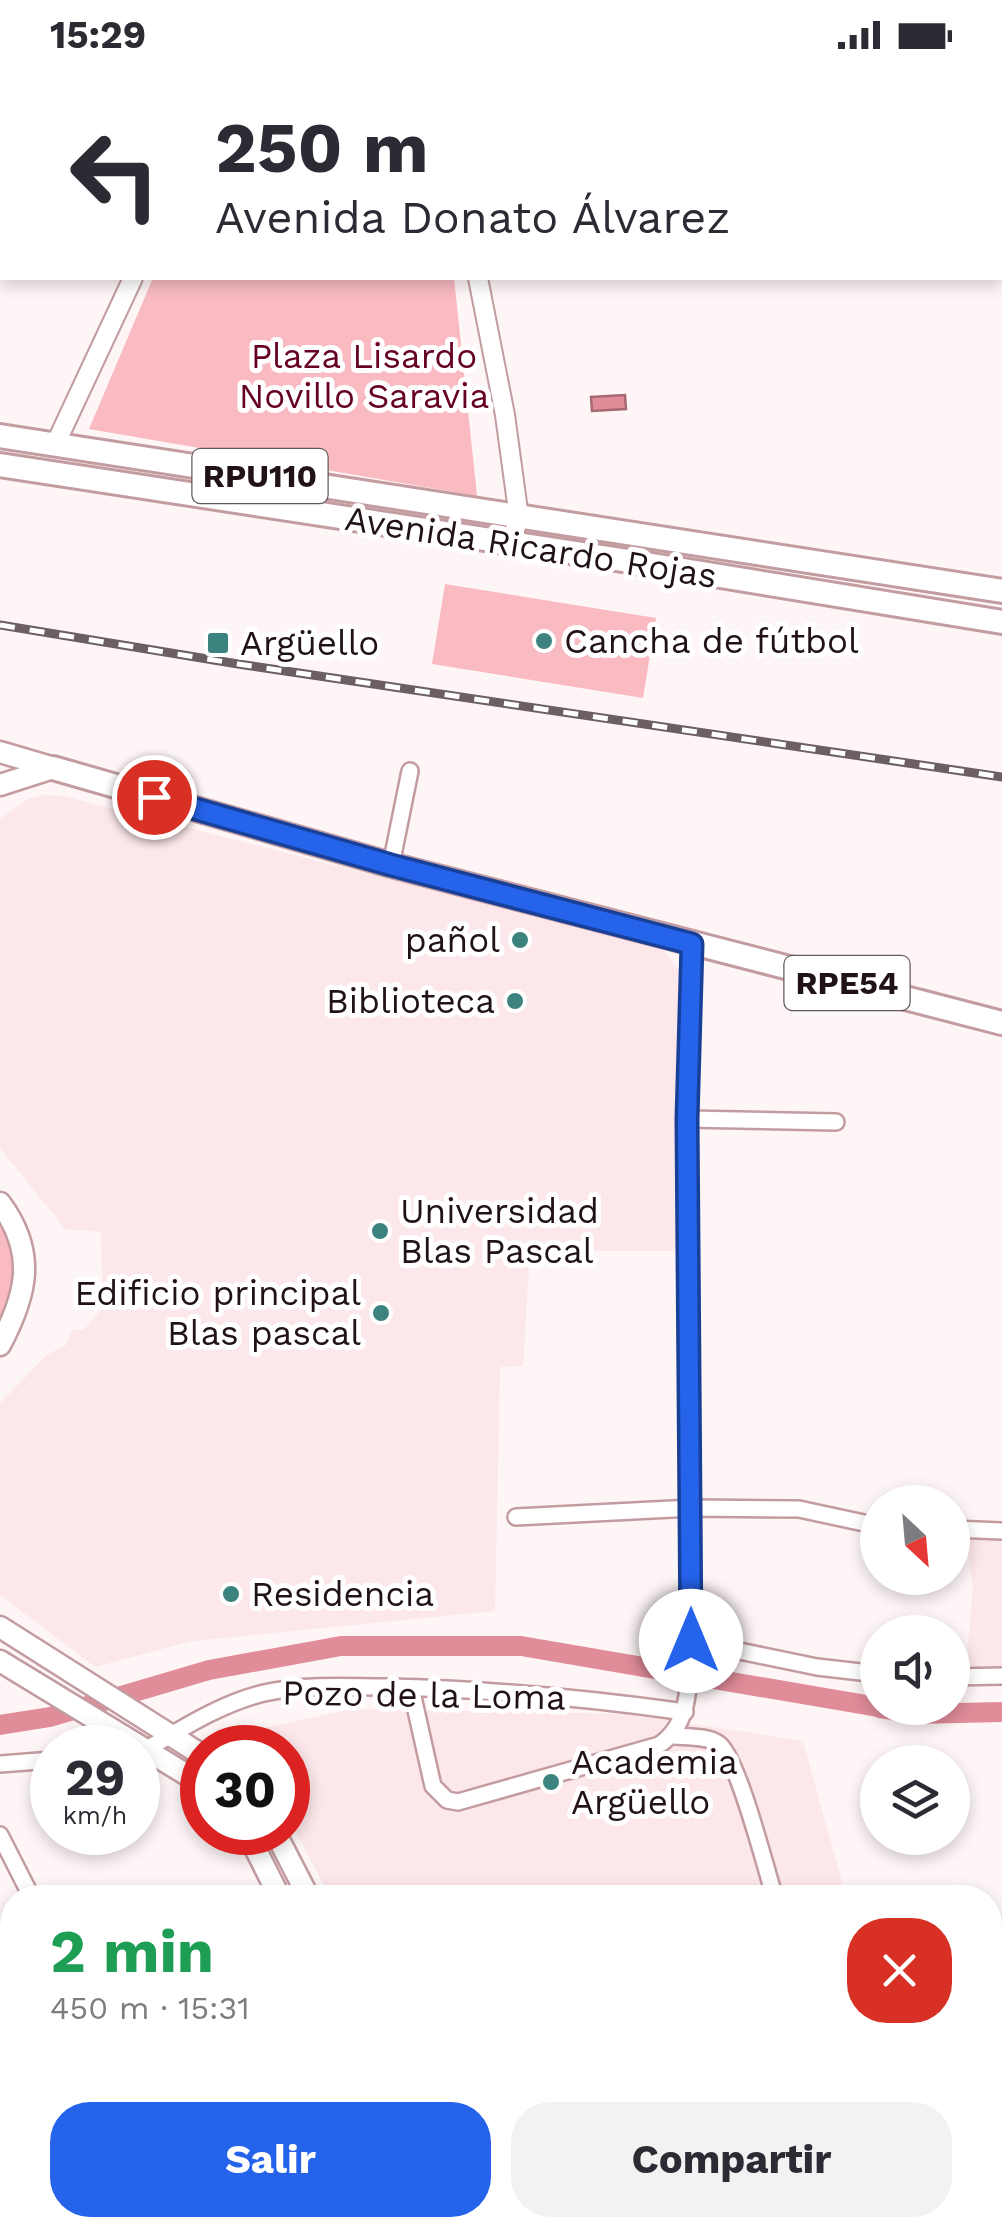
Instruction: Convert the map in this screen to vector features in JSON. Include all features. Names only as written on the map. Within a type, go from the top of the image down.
[{"type":"main road","name":"Avenida Ricardo Rojas","points":[[0,436],[1002,591]]},
{"type":"main road","points":[[0,453],[35,457],[55,445]]},
{"type":"main road","name":"Avenida Ricardo Rojas","points":[[0,465],[511,542],[1002,622]]},
{"type":"main road","points":[[0,752],[53,768]]},
{"type":"main road","points":[[0,784],[53,768]]},
{"type":"main road","name":"RPE54","points":[[53,768],[391,865],[1002,1023]]},
{"type":"main road","points":[[0,1204],[14,1222],[24,1268],[17,1315],[2,1339]]},
{"type":"main road","points":[[0,1627],[180,1740]]},
{"type":"main road","points":[[0,1661],[106,1725]]},
{"type":"main road","points":[[258,1855],[274,1885]]},
{"type":"main road","points":[[286,1855],[302,1885]]},
{"type":"street","points":[[55,445],[133,280]]},
{"type":"street","points":[[478,280],[505,415],[519,518],[511,542]]},
{"type":"street","points":[[391,865],[410,770]]},
{"type":"street","points":[[411,1688],[433,1786],[446,1800],[458,1802],[636,1753],[674,1736],[686,1704],[691,1641],[687,1119],[692,944]]},
{"type":"street","points":[[687,1119],[836,1122]]},
{"type":"street","points":[[516,1518],[692,1508],[799,1509],[860,1522]]},
{"type":"street","points":[[970,1530],[1002,1531]]},
{"type":"street","points":[[691,1641],[860,1672]]},
{"type":"street","points":[[970,1677],[1002,1676]]},
{"type":"street","name":"Pozo de la Loma","points":[[160,1740],[221,1708],[262,1694],[298,1688],[411,1688],[686,1704]]},
{"type":"street","points":[[674,1736],[708,1739],[724,1748],[770,1885]]},
{"type":"street","points":[[0,1764],[30,1762]]},
{"type":"street","points":[[0,1835],[25,1885]]},
{"type":"shaded area","points":[[625,395],[626,409],[592,411],[591,397]]},
{"type":"shaded area","name":"Universidad Blas Pascal","points":[[63,796],[663,949],[679,971],[676,1251],[530,1251],[523,1366],[500,1367],[495,1611],[192,1641],[95,1667],[0,1595],[0,1403],[48,1354],[65,1346],[72,1330],[84,1330],[103,1307],[101,1232],[65,1229],[0,1148],[0,819],[28,799]]},
{"type":"shaded area","points":[[970,1536],[1002,1539],[1002,1667],[970,1667]]},
{"type":"shaded area","name":"Academia Argüello","points":[[352,1709],[628,1714],[803,1741],[843,1885],[324,1885],[308,1855],[310,1725],[278,1725]]},
{"type":"green space","name":"Plaza Lisardo Novillo Saravia","points":[[152,280],[454,280],[477,496],[89,429]]},
{"type":"green space","name":"Cancha de fútbol","points":[[445,584],[656,618],[643,698],[432,664]]},
{"type":"green space","points":[[0,1216],[11,1244],[13,1273],[0,1331]]},
{"type":"waterway","points":[[0,1725],[50,1717],[209,1670],[341,1646],[521,1646],[860,1704]]},
{"type":"waterway","points":[[970,1713],[1002,1712]]},
{"type":"railway","points":[[0,625],[1002,777]]},
{"type":"place","name":"Cancha de fútbol","points":[[544,641]]},
{"type":"place","name":"Argüello","points":[[218,643]]},
{"type":"place","name":"pañol","points":[[520,940]]},
{"type":"place","name":"Biblioteca","points":[[515,1001]]},
{"type":"place","name":"Universidad Blas Pascal","points":[[380,1231]]},
{"type":"place","name":"Edificio principal Blas pascal","points":[[381,1313]]},
{"type":"place","name":"Residencia","points":[[231,1594]]},
{"type":"place","name":"Academia Argüello","points":[[551,1782]]},
{"type":"route","points":[[154,797],[391,865],[692,944],[687,1119],[691,1641]]}]
